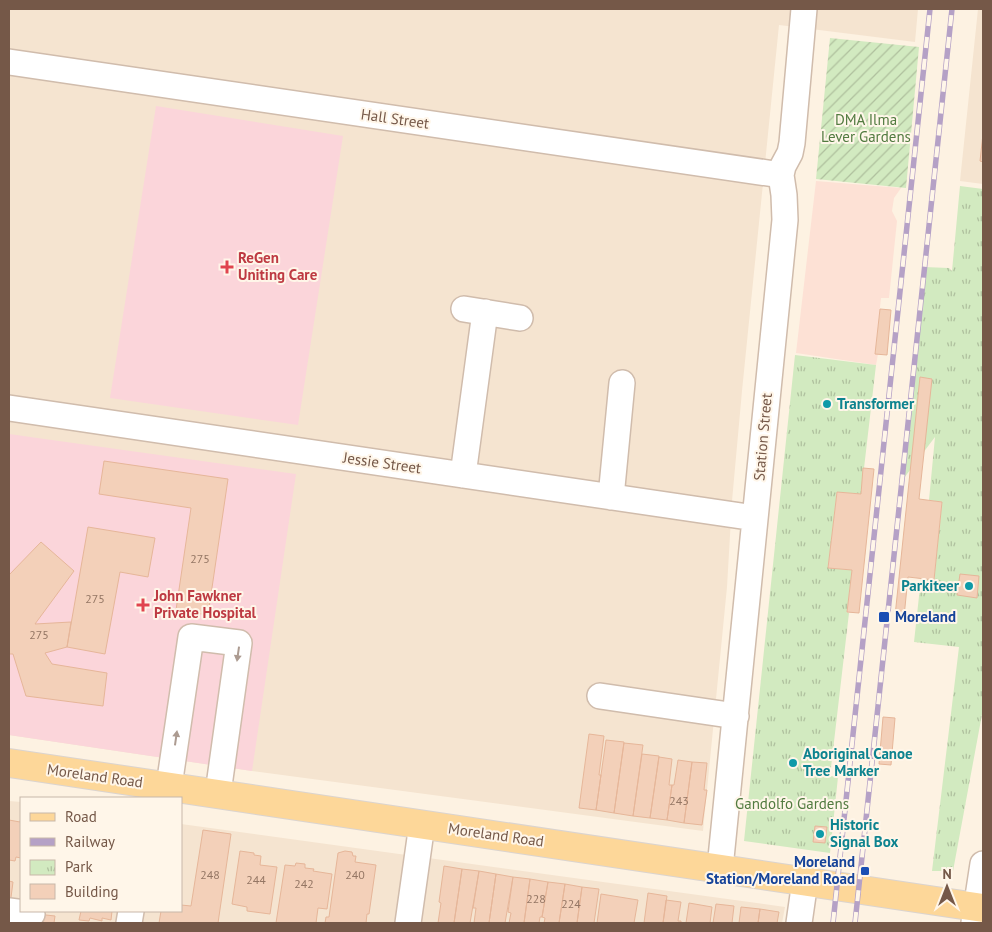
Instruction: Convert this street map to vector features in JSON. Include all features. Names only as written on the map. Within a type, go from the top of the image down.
[{"type":"main road","name":"Moreland Road","points":[[9,763],[156,789],[218,793],[805,881],[978,912]]},
{"type":"street","name":"Station Street","points":[[720,868],[785,220],[781,175],[792,143],[804,9]]},
{"type":"street","name":"Hall Street","points":[[9,62],[781,175]]},
{"type":"street","points":[[462,475],[474,310],[520,318]]},
{"type":"street","points":[[611,497],[622,383]]},
{"type":"street","name":"Jessie Street","points":[[9,408],[755,518]]},
{"type":"street","points":[[156,789],[191,637],[239,643],[218,793]]},
{"type":"street","points":[[600,696],[736,716]]},
{"type":"street","points":[[408,923],[422,824]]},
{"type":"street","points":[[978,912],[983,864]]},
{"type":"street","points":[[799,923],[805,881]]},
{"type":"shaded area","points":[[9,9],[918,9],[915,42],[779,25],[742,391],[732,501],[727,587],[703,831],[252,771],[9,735]]},
{"type":"shaded area","points":[[978,9],[983,9],[983,184],[960,181]]},
{"type":"shaded area","name":"ReGen Uniting Care","points":[[156,106],[343,136],[298,425],[110,398]]},
{"type":"shaded area","points":[[816,181],[901,188],[894,198],[892,211],[897,221],[889,298],[881,298],[875,353],[878,354],[876,365],[796,353]]},
{"type":"shaded area","name":"John Fawkner Private Hospital","points":[[9,434],[296,474],[252,771],[9,735]]},
{"type":"shaded area","points":[[9,801],[20,802],[20,912],[182,912],[182,824],[785,907],[782,923],[9,923]]},
{"type":"green space","name":"DMA Ilma Lever Gardens","points":[[830,38],[919,47],[906,188],[816,179]]},
{"type":"green space","points":[[960,186],[983,189],[983,709],[953,871],[932,871],[959,647],[914,642],[921,578],[934,580],[942,502],[929,500],[935,437],[901,482],[924,267],[949,268],[952,271]]},
{"type":"green space","name":"Gandolfo Gardens","points":[[795,355],[876,365],[861,494],[837,492],[828,568],[852,570],[847,612],[849,613],[830,776],[838,777],[830,853],[744,841]]},
{"type":"building","points":[[983,134],[983,162],[980,161]]},
{"type":"building","points":[[880,309],[891,310],[887,355],[875,354]]},
{"type":"building","points":[[920,377],[932,379],[919,499],[942,502],[934,580],[908,577],[904,617],[895,616]]},
{"type":"building","name":"John Fawkner Private Hospital","points":[[104,461],[228,479],[208,615],[176,610],[191,508],[99,494]]},
{"type":"building","points":[[863,468],[874,469],[859,613],[847,612],[852,570],[828,568],[837,492],[861,494]]},
{"type":"building","name":"John Fawkner Private Hospital","points":[[88,527],[155,538],[148,577],[120,572],[105,654],[67,647]]},
{"type":"building","points":[[41,542],[74,571],[35,624],[71,622],[67,647],[45,653],[52,664],[107,673],[103,706],[26,696],[13,654],[9,654],[9,575]]},
{"type":"building","name":"Parkiteer","points":[[960,574],[979,576],[977,598],[957,595]]},
{"type":"building","points":[[883,717],[895,718],[891,765],[879,764]]},
{"type":"building","points":[[589,734],[604,736],[596,810],[579,808]]},
{"type":"building","points":[[606,740],[624,742],[614,813],[596,810]]},
{"type":"building","points":[[624,743],[643,745],[633,816],[614,813]]},
{"type":"building","points":[[642,754],[659,756],[650,818],[633,816]]},
{"type":"building","points":[[659,757],[672,759],[669,785],[672,785],[667,820],[650,818]]},
{"type":"building","points":[[678,760],[692,762],[684,823],[667,820]]},
{"type":"building","points":[[692,762],[707,763],[704,790],[707,790],[702,825],[684,823]]},
{"type":"building","points":[[9,820],[20,822],[20,858],[16,857],[15,861],[9,860]]},
{"type":"building","name":"Historic Signal Box","points":[[815,826],[827,827],[825,843],[813,842]]},
{"type":"building","points":[[203,830],[231,834],[218,923],[159,923],[161,912],[182,912],[182,905],[191,906]]},
{"type":"building","points":[[240,851],[261,856],[260,865],[277,867],[270,914],[247,911],[247,907],[232,904]]},
{"type":"building","points":[[352,852],[353,856],[356,856],[355,862],[376,865],[366,923],[325,923],[326,917],[329,917],[338,853]]},
{"type":"building","points":[[296,863],[305,864],[305,868],[314,869],[313,871],[332,874],[327,909],[318,908],[316,923],[276,923],[285,865],[295,866]]},
{"type":"building","points":[[444,866],[462,869],[454,923],[438,923]]},
{"type":"building","points":[[462,869],[479,871],[470,923],[454,923]]},
{"type":"building","points":[[479,871],[496,874],[489,923],[474,923],[476,908],[473,908]]},
{"type":"building","points":[[496,874],[513,877],[505,923],[489,923]]},
{"type":"building","points":[[513,877],[530,879],[524,923],[509,923],[511,913],[508,912]]},
{"type":"building","points":[[530,879],[548,882],[542,917],[540,917],[539,923],[524,923]]},
{"type":"building","points":[[9,881],[13,882],[10,905],[9,905]]},
{"type":"building","points":[[548,882],[565,884],[559,923],[544,923],[545,918],[542,917]]},
{"type":"building","points":[[565,884],[582,887],[577,923],[559,923]]},
{"type":"building","points":[[582,887],[599,889],[594,923],[577,923]]},
{"type":"building","points":[[648,893],[667,896],[663,923],[644,923]]},
{"type":"building","points":[[601,894],[638,900],[634,923],[597,923]]},
{"type":"building","points":[[666,900],[681,902],[678,921],[681,921],[681,923],[663,923]]},
{"type":"building","points":[[689,903],[712,907],[710,923],[686,923]]},
{"type":"building","points":[[716,904],[734,906],[732,923],[713,923]]},
{"type":"building","points":[[741,907],[760,909],[758,923],[739,923]]},
{"type":"building","points":[[760,909],[779,912],[777,923],[758,923]]},
{"type":"building","points":[[81,912],[112,912],[111,920],[102,918],[102,921],[90,918],[89,921],[79,920]]},
{"type":"building","points":[[37,914],[55,916],[54,923],[36,923]]},
{"type":"railway","points":[[833,923],[930,9]]},
{"type":"railway","points":[[855,923],[952,9]]},
{"type":"place","name":"ReGen Uniting Care","points":[[227,267]]},
{"type":"place","name":"Transformer","points":[[827,404]]},
{"type":"place","name":"Parkiteer","points":[[969,586]]},
{"type":"place","name":"John Fawkner Private Hospital","points":[[143,605]]},
{"type":"place","name":"Moreland","points":[[884,617]]},
{"type":"place","name":"Aboriginal Canoe Tree Marker","points":[[793,763]]},
{"type":"place","name":"Historic Signal Box","points":[[820,834]]},
{"type":"place","name":"Moreland Station/Moreland Road","points":[[865,871]]}]
